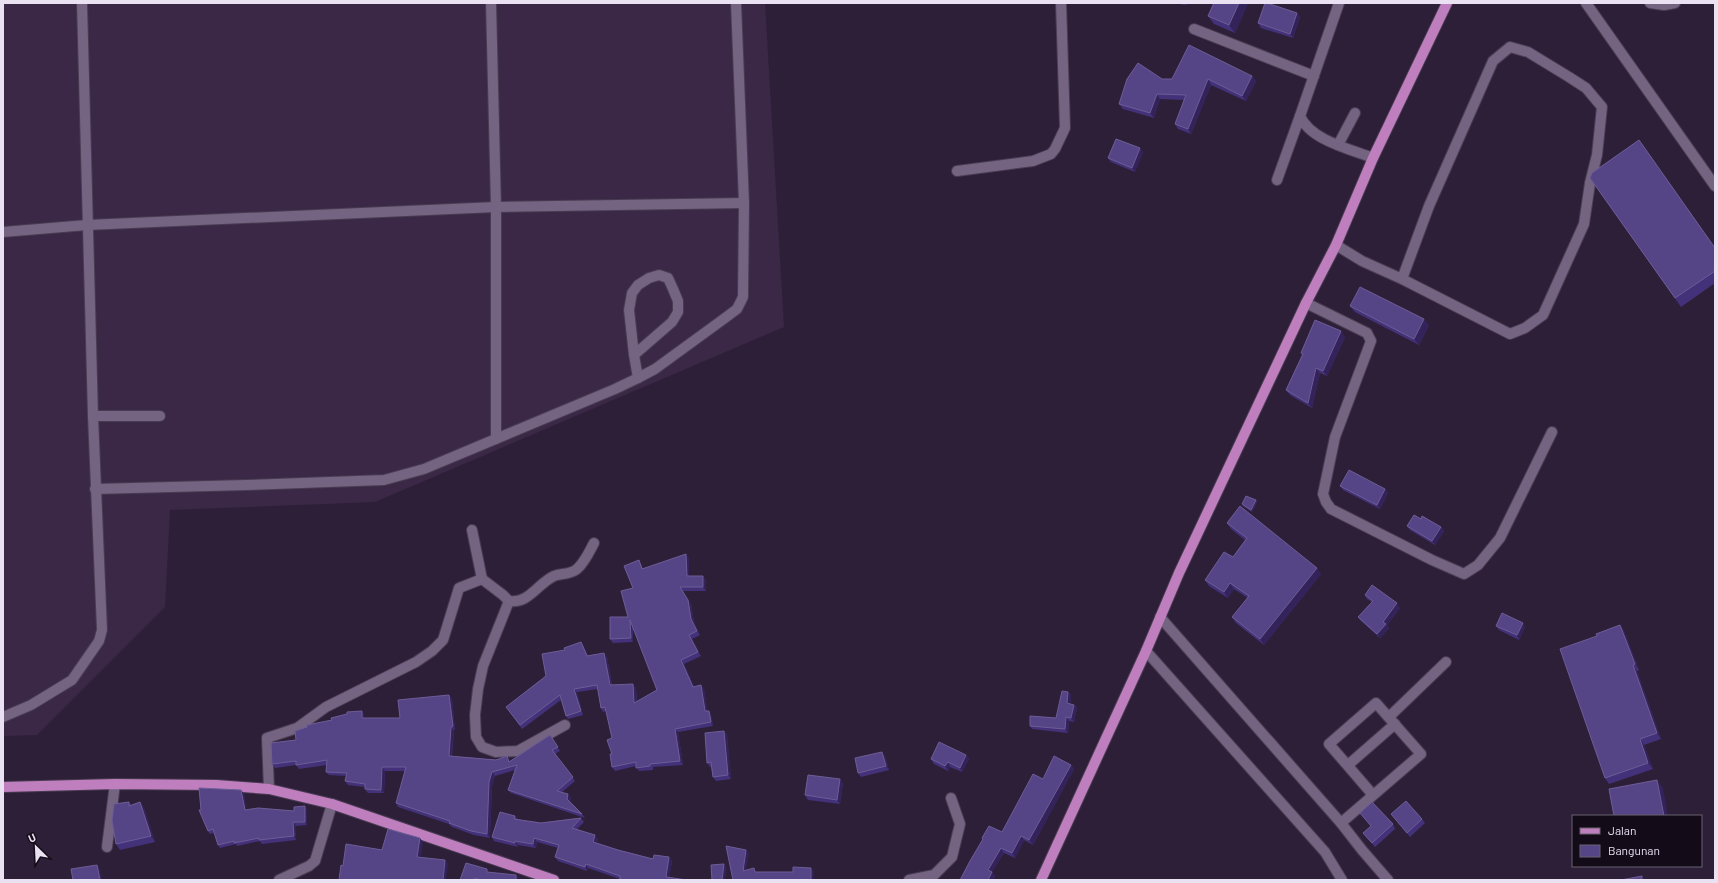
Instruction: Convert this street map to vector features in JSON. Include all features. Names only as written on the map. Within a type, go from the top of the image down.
[{"type":"main road","points":[[1041,880],[1146,651],[1179,573],[1306,303],[1336,245],[1373,158],[1447,3]]},
{"type":"main road","points":[[3,787],[115,784],[216,785],[268,789],[332,804],[554,880]]},
{"type":"street","points":[[3,717],[31,705],[72,680],[99,641],[102,630],[92,416],[82,3]]},
{"type":"street","points":[[491,3],[496,206],[496,439]]},
{"type":"street","points":[[95,489],[384,480],[424,469],[638,378],[655,369],[737,309],[743,297],[744,204],[736,3]]},
{"type":"street","points":[[957,171],[1033,161],[1051,154],[1065,128],[1061,3]]},
{"type":"street","points":[[1277,180],[1339,3]]},
{"type":"street","points":[[1586,3],[1715,186]]},
{"type":"street","points":[[1650,3],[1664,5],[1676,3]]},
{"type":"street","points":[[1194,29],[1314,76]]},
{"type":"street","points":[[1336,245],[1362,261],[1402,279],[1510,334],[1525,328],[1543,315],[1584,224],[1590,183],[1597,155],[1602,107],[1586,88],[1528,52],[1510,47],[1493,61],[1429,206],[1402,279]]},
{"type":"street","points":[[1338,145],[1355,113]]},
{"type":"street","points":[[1300,116],[1303,124],[1308,128],[1338,145],[1373,158]]},
{"type":"street","points":[[3,232],[87,225],[496,206],[744,204]]},
{"type":"street","points":[[634,355],[672,322],[678,312],[678,301],[668,278],[659,275],[649,278],[638,285],[632,293],[629,310],[634,355],[638,378]]},
{"type":"street","points":[[1306,303],[1367,333],[1371,341],[1335,437],[1323,494],[1331,509],[1432,560],[1464,574],[1478,565],[1500,538],[1552,432]]},
{"type":"street","points":[[92,416],[160,416]]},
{"type":"street","points":[[472,530],[482,579],[509,601],[516,602],[525,599],[552,577],[576,570],[585,562],[594,543]]},
{"type":"street","points":[[268,789],[267,738],[297,728],[326,707],[416,662],[432,651],[443,640],[459,588],[482,579]]},
{"type":"street","points":[[509,601],[481,674],[475,715],[476,737],[482,747],[496,752],[518,751],[565,725]]},
{"type":"street","points":[[1160,617],[1341,823],[1388,880]]},
{"type":"street","points":[[1146,651],[1325,852],[1342,880]]},
{"type":"street","points":[[1348,765],[1392,721],[1446,662]]},
{"type":"street","points":[[1341,823],[1421,754],[1376,703],[1329,744],[1373,795]]},
{"type":"street","points":[[107,847],[115,784]]},
{"type":"street","points":[[909,880],[934,875],[952,857],[960,824],[951,798]]},
{"type":"street","points":[[279,880],[309,866],[315,861],[332,804]]},
{"type":"shaded area","points":[[3,3],[765,3],[784,327],[375,502],[170,510],[165,607],[37,735],[3,736]]},
{"type":"building","points":[[1214,3],[1239,3],[1229,25],[1208,16]]},
{"type":"building","points":[[1265,3],[1297,13],[1290,34],[1258,23]]},
{"type":"building","points":[[1189,45],[1252,76],[1242,96],[1208,79],[1188,129],[1175,124],[1186,95],[1157,94],[1150,113],[1119,104],[1127,79],[1138,63],[1162,79],[1172,79]]},
{"type":"building","points":[[1116,139],[1140,148],[1132,168],[1108,158]]},
{"type":"building","points":[[1639,140],[1715,248],[1715,271],[1675,298],[1590,178],[1592,173]]},
{"type":"building","points":[[1360,287],[1424,319],[1414,339],[1350,306]]},
{"type":"building","points":[[1315,320],[1341,331],[1323,371],[1316,368],[1308,403],[1286,390],[1303,354],[1301,353]]},
{"type":"building","points":[[1349,470],[1385,489],[1377,505],[1340,486]]},
{"type":"building","points":[[1246,496],[1256,500],[1251,510],[1242,504]]},
{"type":"building","points":[[1240,506],[1317,568],[1260,639],[1232,617],[1249,596],[1230,583],[1224,592],[1205,580],[1224,552],[1233,557],[1247,538],[1227,523]]},
{"type":"building","points":[[1414,515],[1421,519],[1422,516],[1441,527],[1432,541],[1407,526]]},
{"type":"building","points":[[686,554],[687,576],[703,576],[703,587],[680,587],[688,600],[691,619],[697,631],[689,635],[698,652],[681,660],[693,687],[701,685],[705,711],[709,711],[711,722],[675,729],[680,761],[650,764],[650,766],[636,768],[636,762],[612,767],[610,754],[612,754],[607,740],[612,738],[605,707],[601,708],[597,685],[574,689],[581,711],[566,716],[560,695],[520,725],[506,707],[546,676],[542,654],[565,650],[564,648],[581,642],[587,656],[604,653],[610,685],[633,684],[634,703],[657,690],[630,620],[631,638],[610,639],[610,617],[628,617],[621,591],[633,588],[624,566],[639,560],[642,569]]},
{"type":"building","points":[[1372,585],[1397,603],[1383,622],[1386,624],[1377,634],[1358,617],[1373,601],[1365,595]]},
{"type":"building","points":[[1502,613],[1523,623],[1517,635],[1496,626]]},
{"type":"building","points":[[1620,625],[1635,664],[1633,665],[1657,733],[1640,739],[1648,763],[1605,778],[1560,649],[1597,636],[1596,634]]},
{"type":"building","points":[[1062,691],[1068,692],[1067,703],[1074,705],[1071,718],[1066,717],[1065,729],[1030,726],[1030,716],[1056,718]]},
{"type":"building","points":[[449,695],[453,726],[451,727],[449,756],[496,760],[507,756],[509,762],[550,735],[558,747],[552,750],[573,777],[557,791],[568,794],[567,799],[582,814],[508,790],[517,765],[492,772],[489,782],[487,834],[471,831],[449,823],[450,821],[396,803],[406,767],[382,767],[381,790],[365,789],[365,784],[345,781],[347,773],[326,772],[327,760],[296,765],[296,761],[272,764],[271,743],[296,740],[295,731],[307,727],[307,725],[332,720],[331,718],[347,714],[347,712],[362,711],[362,718],[400,718],[398,700]]},
{"type":"building","points":[[724,731],[728,775],[713,777],[711,762],[707,763],[705,733]]},
{"type":"building","points":[[939,742],[966,755],[960,768],[948,762],[945,766],[931,759]]},
{"type":"building","points":[[882,752],[886,766],[858,773],[855,758]]},
{"type":"building","points":[[1054,756],[1071,765],[1029,840],[1021,836],[1012,853],[1001,848],[988,870],[992,872],[988,880],[960,880],[989,826],[1002,832],[1033,774],[1043,779]]},
{"type":"building","points":[[808,775],[840,779],[837,800],[805,795]]},
{"type":"building","points":[[1657,780],[1664,815],[1614,815],[1609,789]]},
{"type":"building","points":[[199,788],[241,790],[245,810],[258,808],[294,811],[294,807],[305,806],[305,822],[293,822],[294,836],[259,840],[259,838],[234,843],[234,841],[218,845],[213,829],[208,831],[199,810],[201,810]]},
{"type":"building","points":[[1406,801],[1422,819],[1407,833],[1391,814]]},
{"type":"building","points":[[129,802],[129,806],[140,802],[151,836],[116,844],[112,821],[114,804]]},
{"type":"building","points":[[1372,802],[1393,824],[1372,843],[1363,833],[1371,826],[1360,813]]},
{"type":"building","points":[[500,812],[515,816],[514,819],[541,823],[581,818],[572,828],[595,835],[593,842],[653,859],[654,855],[669,857],[666,877],[687,880],[624,880],[620,879],[620,876],[586,864],[585,867],[555,857],[559,845],[534,838],[533,844],[515,841],[515,843],[492,837]]},
{"type":"building","points":[[388,829],[420,838],[417,857],[445,860],[443,880],[339,880],[341,865],[343,866],[346,844],[382,850]]},
{"type":"building","points":[[726,846],[746,850],[743,871],[754,868],[755,872],[793,872],[793,867],[811,868],[811,880],[733,880]]},
{"type":"building","points":[[466,863],[487,869],[487,872],[516,875],[516,880],[482,880],[474,878],[474,880],[460,880]]},
{"type":"building","points":[[724,864],[722,880],[712,880],[711,865]]},
{"type":"building","points":[[97,865],[100,880],[73,880],[71,869]]},
{"type":"building","points":[[1642,876],[1642,880],[1621,880]]}]
